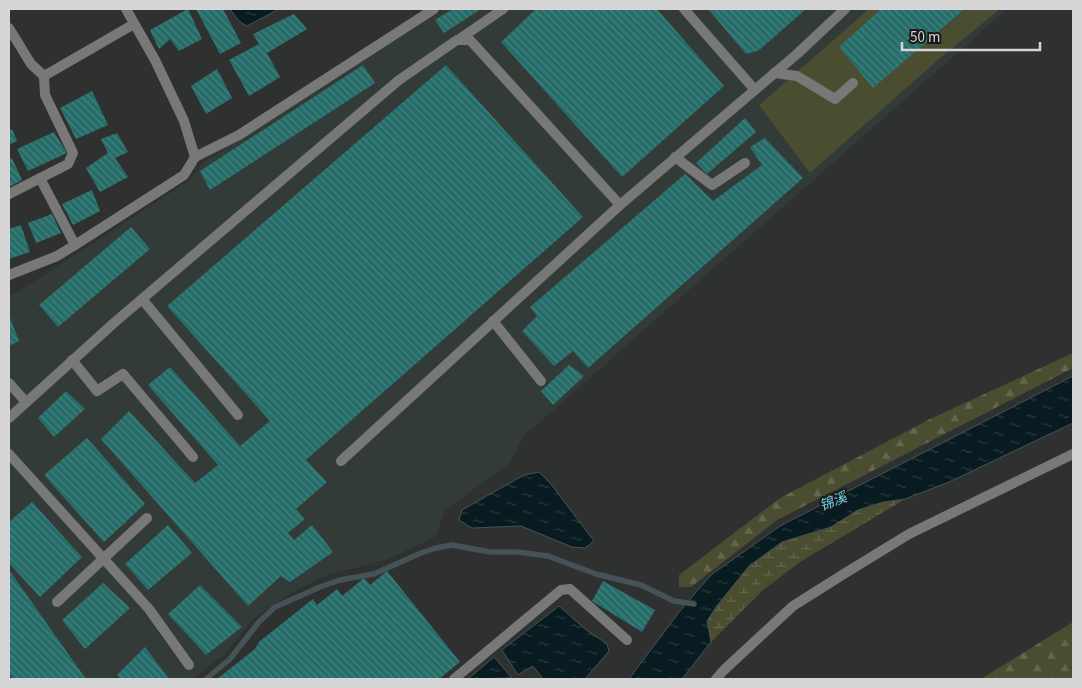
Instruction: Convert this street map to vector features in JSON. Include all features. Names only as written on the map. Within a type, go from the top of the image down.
[{"type":"street","points":[[126,9],[155,60],[184,121],[195,157]]},
{"type":"street","points":[[9,276],[57,256],[75,245],[184,175],[195,157],[239,135],[434,9]]},
{"type":"street","points":[[9,418],[142,299],[399,80],[503,9]]},
{"type":"street","points":[[684,9],[755,90]]},
{"type":"street","points":[[341,461],[620,205],[755,90],[845,9]]},
{"type":"street","points":[[44,76],[134,24]]},
{"type":"street","points":[[9,28],[31,64],[44,76],[45,95],[73,153],[68,164],[9,194]]},
{"type":"street","points":[[457,40],[470,40],[620,205]]},
{"type":"street","points":[[774,73],[797,76],[835,99],[853,83]]},
{"type":"street","points":[[675,157],[712,185],[745,163]]},
{"type":"street","points":[[40,178],[75,245]]},
{"type":"street","points":[[142,299],[238,415]]},
{"type":"street","points":[[493,321],[541,381]]},
{"type":"street","points":[[72,360],[97,391],[123,374],[193,457]]},
{"type":"street","points":[[9,383],[26,402]]},
{"type":"street","points":[[9,454],[149,609],[189,665]]},
{"type":"street","points":[[716,679],[793,606],[909,534],[1073,454]]},
{"type":"street","points":[[57,602],[147,518]]},
{"type":"street","points":[[454,679],[561,590],[570,590],[627,640]]},
{"type":"shaded area","points":[[444,9],[1007,9],[524,436],[509,464],[445,510],[435,537],[386,560],[327,575],[294,591],[253,619],[225,654],[192,679],[9,679],[9,295],[16,293],[187,182],[204,162]]},
{"type":"green space","points":[[869,9],[919,9],[904,22],[925,44],[966,9],[1000,9],[939,59],[810,173],[759,105]]},
{"type":"green space","points":[[1073,353],[1073,368],[777,520],[691,587],[679,587],[679,575],[780,498],[930,419]]},
{"type":"green space","points":[[905,499],[800,562],[762,591],[711,642],[707,621],[749,566],[782,542],[831,527],[858,510],[883,502]]},
{"type":"green space","points":[[1073,622],[1073,679],[981,679],[994,671]]},
{"type":"water","points":[[230,9],[279,9],[247,26],[239,21]]},
{"type":"water","name":"锦溪","points":[[1073,376],[1073,423],[949,482],[905,499],[883,502],[858,510],[831,527],[782,542],[749,566],[716,607],[707,621],[711,642],[682,679],[629,679],[680,611],[711,575],[780,526]]},
{"type":"water","points":[[539,472],[550,483],[594,541],[585,548],[572,547],[521,526],[472,528],[459,520],[462,510],[524,475]]},
{"type":"water","points":[[559,606],[585,629],[607,644],[609,651],[585,679],[543,679],[533,666],[518,675],[502,650]]},
{"type":"water","points":[[494,657],[512,678],[468,679]]},
{"type":"building","points":[[188,9],[202,39],[179,51],[170,39],[159,49],[150,30]]},
{"type":"building","points":[[196,9],[223,9],[241,43],[220,54]]},
{"type":"building","points":[[453,9],[481,9],[444,33],[435,20]]},
{"type":"building","points":[[536,9],[657,9],[724,86],[622,177],[501,42]]},
{"type":"building","points":[[708,9],[806,9],[758,51],[746,54]]},
{"type":"building","points":[[881,9],[965,9],[873,88],[839,47]]},
{"type":"building","points":[[294,14],[307,29],[267,53],[280,77],[249,96],[229,60],[259,44],[253,34]]},
{"type":"building","points":[[363,65],[375,83],[210,190],[200,171]]},
{"type":"building","points":[[446,65],[583,217],[306,460],[327,482],[296,509],[305,519],[288,533],[294,540],[312,525],[333,552],[290,582],[281,576],[248,606],[101,439],[129,411],[195,483],[218,465],[148,385],[170,367],[240,446],[270,421],[167,306]]},
{"type":"building","points":[[217,69],[232,98],[206,114],[191,86]]},
{"type":"building","points":[[92,91],[108,125],[76,139],[60,108]]},
{"type":"building","points":[[745,118],[756,132],[707,174],[696,163]]},
{"type":"building","points":[[12,129],[17,141],[9,145],[9,131]]},
{"type":"building","points":[[54,132],[67,153],[28,171],[17,149]]},
{"type":"building","points":[[117,133],[128,152],[115,158],[128,177],[100,192],[86,168],[108,153],[101,139]]},
{"type":"building","points":[[765,138],[803,178],[588,368],[573,351],[554,366],[522,331],[537,316],[530,307],[685,174],[713,201],[762,165],[750,147]]},
{"type":"building","points":[[12,158],[22,180],[9,187],[9,160]]},
{"type":"building","points":[[92,190],[100,211],[73,225],[62,204]]},
{"type":"building","points":[[52,214],[61,233],[36,243],[28,223]]},
{"type":"building","points":[[21,225],[30,252],[9,259],[9,229]]},
{"type":"building","points":[[131,227],[150,249],[58,327],[39,305]]},
{"type":"building","points":[[9,315],[19,341],[9,346]]},
{"type":"building","points":[[569,365],[584,376],[553,405],[541,391]]},
{"type":"building","points":[[66,391],[85,409],[54,437],[38,418]]},
{"type":"building","points":[[87,438],[145,504],[104,542],[44,475]]},
{"type":"building","points":[[32,502],[82,557],[40,597],[9,563],[9,522]]},
{"type":"building","points":[[168,525],[192,553],[148,590],[125,564]]},
{"type":"building","points":[[9,570],[86,679],[13,679],[9,673]]},
{"type":"building","points":[[387,571],[460,662],[439,679],[217,679],[255,649],[260,641],[313,599],[317,605],[337,589],[342,596],[364,578],[370,585]]},
{"type":"building","points":[[603,581],[655,610],[642,632],[592,601]]},
{"type":"building","points":[[103,583],[130,608],[85,649],[62,620]]},
{"type":"building","points":[[200,585],[242,627],[206,655],[168,614]]},
{"type":"building","points":[[145,647],[169,679],[120,679],[117,675]]},
{"type":"waterway","points":[[206,679],[230,659],[259,622],[275,607],[320,587],[340,580],[374,574],[421,553],[452,545],[490,552],[518,552],[548,556],[596,574],[641,585],[674,601],[694,604]]}]
